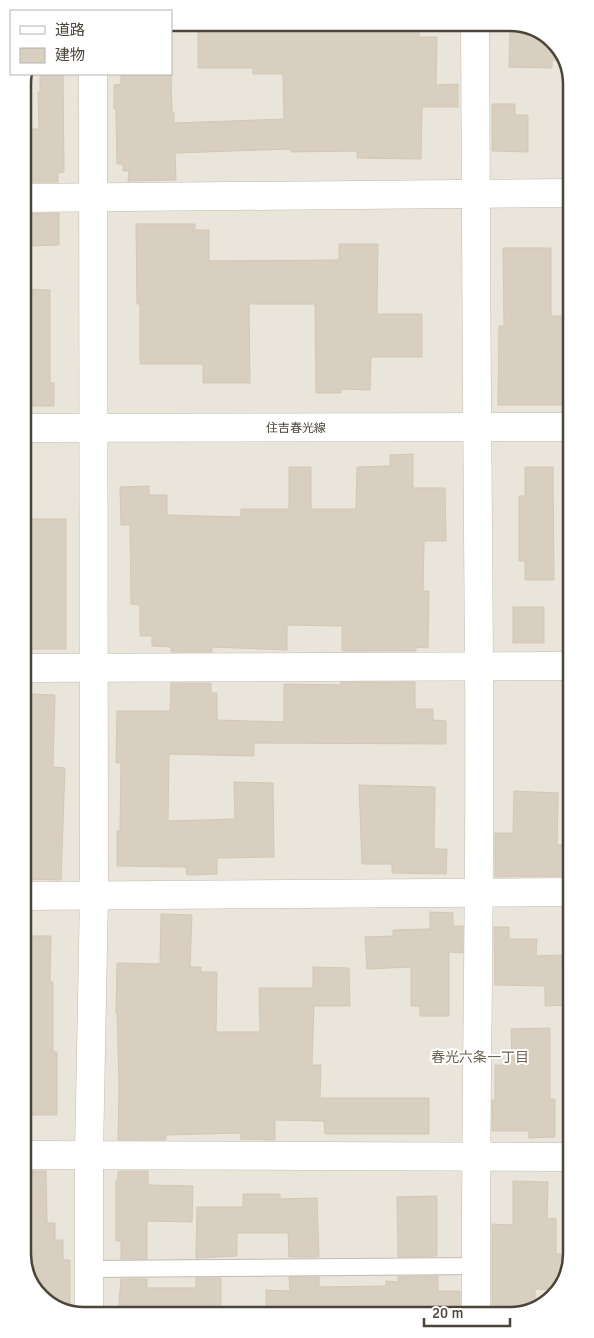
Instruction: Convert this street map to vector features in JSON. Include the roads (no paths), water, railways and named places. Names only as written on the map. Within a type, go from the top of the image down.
[{"type":"street","points":[[475,31],[479,667],[475,1158],[476,1307]]},
{"type":"street","points":[[89,1307],[89,1154],[94,896],[93,75]]},
{"type":"street","points":[[31,198],[475,192],[563,193]]},
{"type":"street","name":"住吉春光線","points":[[31,428],[563,427]]},
{"type":"street","points":[[31,668],[563,666]]},
{"type":"street","points":[[31,896],[563,892]]},
{"type":"street","points":[[31,1155],[563,1157]]},
{"type":"lane","points":[[89,1269],[476,1266]]},
{"type":"district","name":"春光六条一丁目","points":[[480,1057]]}]
